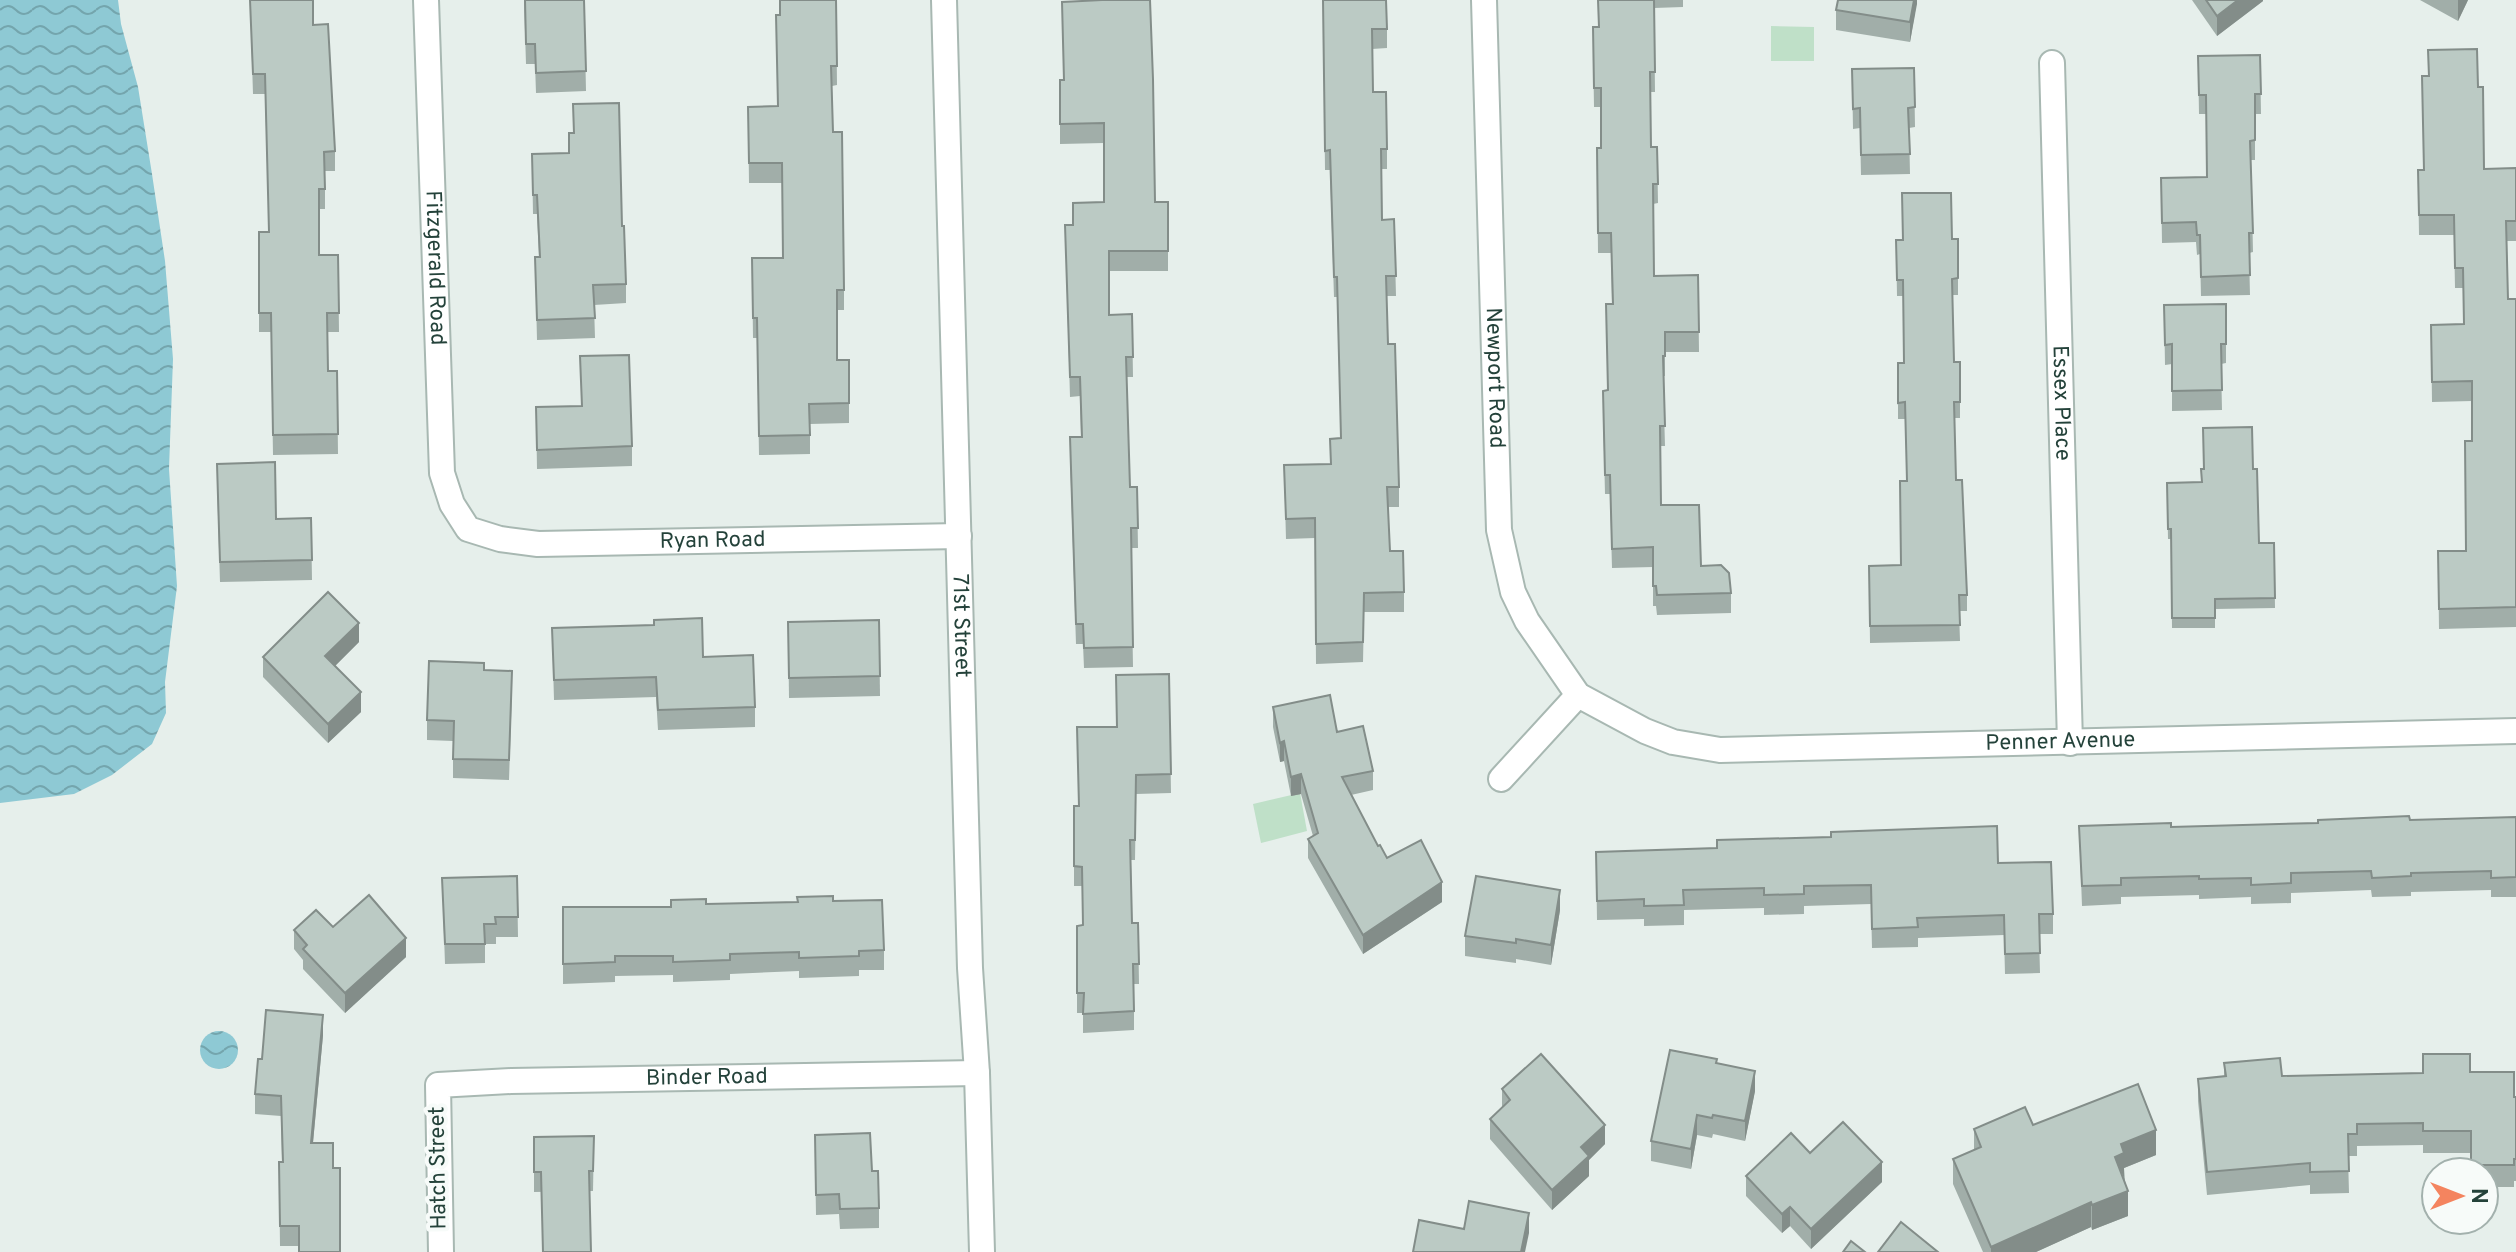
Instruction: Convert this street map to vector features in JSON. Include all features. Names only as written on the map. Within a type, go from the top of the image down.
[{"type":"street","name":"Fitzgerald Road","points":[[426,0],[442,473],[452,504],[468,529]]},
{"type":"street","name":"71st Street","points":[[944,0],[970,968],[977,1073],[982,1252]]},
{"type":"street","name":"Newport Road","points":[[1484,0],[1499,530],[1504,561],[1527,621],[1578,695],[1613,713]]},
{"type":"street","name":"Essex Place","points":[[2052,63],[2070,743]]},
{"type":"street","name":"Ryan Road","points":[[468,529],[500,539],[538,544],[959,536]]},
{"type":"street","points":[[1501,779],[1578,695]]},
{"type":"street","name":"Penner Avenue","points":[[1613,713],[1673,742],[1720,750],[2516,731]]},
{"type":"street","name":"Binder Road","points":[[438,1085],[977,1073]]},
{"type":"street","name":"Hatch Street","points":[[438,1085],[441,1252]]},
{"type":"green space","points":[[1771,26],[1814,27],[1814,61],[1771,61]]},
{"type":"green space","points":[[1300,793],[1307,831],[1261,843],[1253,804]]},
{"type":"water","points":[[0,0],[118,0],[121,24],[138,87],[165,261],[173,359],[169,469],[177,586],[165,682],[166,713],[152,744],[112,775],[74,794],[0,803]]},
{"type":"water","points":[[219,1031],[233,1036],[238,1050],[233,1064],[219,1069],[205,1064],[200,1050],[205,1036]]},
{"type":"building","points":[[250,0],[313,0],[313,25],[328,24],[335,151],[324,152],[325,189],[319,189],[319,255],[338,255],[339,313],[327,313],[328,371],[337,371],[338,434],[273,435],[271,313],[259,313],[259,232],[269,232],[265,74],[253,74]]},
{"type":"building","points":[[525,0],[584,0],[586,71],[536,73],[535,44],[526,44]]},
{"type":"building","points":[[780,0],[836,0],[837,66],[831,66],[833,132],[842,132],[844,290],[837,290],[837,360],[849,360],[849,403],[809,404],[810,435],[759,436],[757,318],[753,318],[752,258],[783,258],[782,163],[749,163],[748,107],[778,106],[776,15],[780,15]]},
{"type":"building","points":[[1150,0],[1155,202],[1168,202],[1168,251],[1109,251],[1109,315],[1132,314],[1133,357],[1126,357],[1130,487],[1137,487],[1138,528],[1131,528],[1133,647],[1084,648],[1083,624],[1076,624],[1070,437],[1082,437],[1080,377],[1070,377],[1065,225],[1073,225],[1073,203],[1104,202],[1104,123],[1060,124],[1060,80],[1064,80],[1062,2]]},
{"type":"building","points":[[1323,0],[1386,0],[1387,29],[1372,29],[1373,92],[1386,92],[1387,149],[1381,149],[1382,220],[1394,219],[1396,276],[1386,276],[1388,344],[1395,344],[1399,487],[1387,487],[1390,551],[1403,551],[1404,592],[1364,593],[1363,642],[1316,644],[1315,518],[1286,519],[1284,465],[1331,464],[1330,439],[1341,438],[1330,150],[1325,151]]},
{"type":"building","points":[[1598,0],[1654,0],[1655,72],[1650,72],[1651,147],[1657,147],[1658,184],[1653,184],[1654,276],[1698,275],[1699,332],[1665,332],[1665,426],[1660,426],[1661,505],[1699,505],[1701,566],[1721,565],[1729,573],[1731,593],[1657,595],[1656,586],[1653,586],[1653,547],[1612,549],[1610,475],[1605,475],[1603,391],[1608,390],[1606,304],[1613,304],[1611,233],[1598,233],[1597,148],[1601,148],[1601,88],[1594,88],[1593,27],[1599,27]]},
{"type":"building","points":[[1838,0],[1914,0],[1910,22],[1836,10]]},
{"type":"building","points":[[2206,0],[2238,0],[2217,16]]},
{"type":"building","points":[[2477,49],[2478,87],[2483,87],[2484,169],[2516,168],[2516,221],[2506,221],[2508,299],[2516,299],[2516,607],[2439,609],[2438,551],[2466,551],[2465,441],[2472,441],[2472,381],[2432,382],[2431,325],[2464,324],[2463,268],[2455,268],[2454,215],[2419,215],[2418,170],[2424,170],[2422,76],[2429,76],[2428,50]]},
{"type":"building","points":[[2260,55],[2261,94],[2255,94],[2255,140],[2250,141],[2253,233],[2249,233],[2250,275],[2201,277],[2200,235],[2197,235],[2196,222],[2162,223],[2161,178],[2207,177],[2206,95],[2199,95],[2198,56]]},
{"type":"building","points":[[1914,68],[1915,107],[1908,108],[1910,154],[1861,155],[1860,108],[1853,109],[1852,69]]},
{"type":"building","points":[[619,103],[626,284],[593,285],[595,318],[537,320],[535,257],[540,257],[532,154],[569,153],[569,133],[574,133],[573,104]]},
{"type":"building","points":[[1902,193],[1951,193],[1952,239],[1958,239],[1958,278],[1952,279],[1954,362],[1960,362],[1960,402],[1954,402],[1956,480],[1962,480],[1967,595],[1959,595],[1960,625],[1870,626],[1869,566],[1901,565],[1900,481],[1907,481],[1905,402],[1898,403],[1898,363],[1904,363],[1903,280],[1897,280],[1896,240],[1903,240]]},
{"type":"building","points":[[2226,304],[2226,344],[2221,344],[2222,390],[2172,391],[2172,344],[2165,345],[2164,305]]},
{"type":"building","points":[[629,355],[632,446],[537,450],[536,407],[582,406],[580,356]]},
{"type":"building","points":[[2252,427],[2253,469],[2257,469],[2259,543],[2274,543],[2275,598],[2215,599],[2215,618],[2172,618],[2167,483],[2202,482],[2203,428]]},
{"type":"building","points":[[275,462],[276,519],[311,518],[312,560],[220,562],[217,464]]},
{"type":"building","points":[[328,592],[359,623],[325,656],[361,692],[328,724],[263,657]]},
{"type":"building","points":[[702,618],[703,657],[753,655],[755,707],[658,710],[656,677],[554,680],[552,628],[654,625],[654,620]]},
{"type":"building","points":[[879,620],[880,676],[789,678],[788,622]]},
{"type":"building","points":[[429,661],[484,663],[484,670],[512,671],[509,760],[453,759],[454,721],[427,720]]},
{"type":"building","points":[[1169,674],[1171,774],[1136,775],[1135,840],[1130,840],[1132,923],[1138,923],[1139,964],[1133,964],[1134,1011],[1083,1014],[1084,993],[1077,993],[1077,926],[1083,925],[1082,867],[1074,866],[1074,806],[1079,806],[1077,727],[1117,727],[1116,675]]},
{"type":"building","points":[[1330,695],[1337,732],[1363,726],[1373,771],[1342,777],[1378,846],[1387,858],[1421,840],[1442,882],[1363,935],[1308,839],[1318,833],[1301,774],[1291,777],[1273,707]]},
{"type":"building","points":[[2409,816],[2410,820],[2516,817],[2516,877],[2491,878],[2491,871],[2411,873],[2411,876],[2372,878],[2371,871],[2291,873],[2291,883],[2251,885],[2251,878],[2199,879],[2199,876],[2121,878],[2121,885],[2082,886],[2079,826],[2318,823],[2318,820]]},
{"type":"building","points":[[1997,826],[1998,863],[2051,862],[2053,914],[2039,914],[2040,953],[2005,954],[2004,915],[1917,918],[1918,927],[1872,929],[1871,885],[1804,886],[1804,894],[1764,895],[1764,888],[1683,890],[1684,905],[1644,906],[1644,899],[1597,901],[1596,852],[1717,848],[1717,840],[1831,837],[1831,832]]},
{"type":"building","points":[[517,876],[518,917],[495,917],[496,924],[484,924],[485,944],[445,944],[442,878]]},
{"type":"building","points":[[1476,876],[1560,890],[1551,945],[1465,936]]},
{"type":"building","points":[[369,895],[406,938],[345,993],[303,949],[307,945],[294,930],[316,910],[333,927]]},
{"type":"building","points":[[833,896],[833,901],[882,900],[884,950],[859,951],[859,956],[799,958],[799,952],[730,954],[730,960],[673,962],[673,956],[615,956],[615,962],[563,964],[563,907],[671,907],[671,900],[706,899],[706,904],[798,902],[797,897]]},
{"type":"building","points":[[266,1010],[323,1015],[311,1143],[333,1143],[333,1168],[340,1168],[340,1252],[299,1252],[299,1226],[280,1226],[279,1162],[283,1162],[281,1096],[255,1094]]},
{"type":"building","points":[[1670,1050],[1717,1059],[1716,1063],[1755,1071],[1745,1121],[1697,1115],[1691,1149],[1651,1141]]},
{"type":"building","points":[[1541,1054],[1605,1125],[1581,1147],[1589,1156],[1552,1190],[1490,1119],[1510,1100],[1502,1089]]},
{"type":"building","points":[[2423,1054],[2470,1054],[2470,1072],[2514,1072],[2514,1165],[2500,1165],[2500,1156],[2471,1156],[2471,1131],[2423,1131],[2423,1123],[2357,1124],[2357,1134],[2348,1134],[2349,1171],[2310,1172],[2310,1163],[2207,1172],[2198,1079],[2226,1076],[2224,1063],[2280,1058],[2282,1076],[2423,1073]]},
{"type":"building","points":[[2138,1084],[2156,1130],[2121,1144],[2124,1153],[2115,1157],[2128,1191],[2092,1205],[2091,1202],[1991,1247],[1953,1159],[1981,1147],[1974,1129],[2025,1107],[2033,1125]]},
{"type":"building","points":[[1843,1122],[1882,1162],[1811,1229],[1790,1207],[1782,1214],[1746,1176],[1791,1133],[1810,1153]]},
{"type":"building","points":[[870,1133],[872,1171],[878,1171],[879,1208],[840,1209],[839,1194],[816,1195],[815,1135]]},
{"type":"building","points":[[594,1136],[593,1171],[589,1171],[591,1252],[543,1252],[541,1172],[534,1172],[534,1137]]},
{"type":"building","points":[[1469,1201],[1529,1213],[1521,1252],[1413,1252],[1419,1220],[1464,1229]]},
{"type":"building","points":[[1901,1222],[1938,1252],[1878,1252]]},
{"type":"building","points":[[1851,1241],[1865,1252],[1843,1252]]}]
